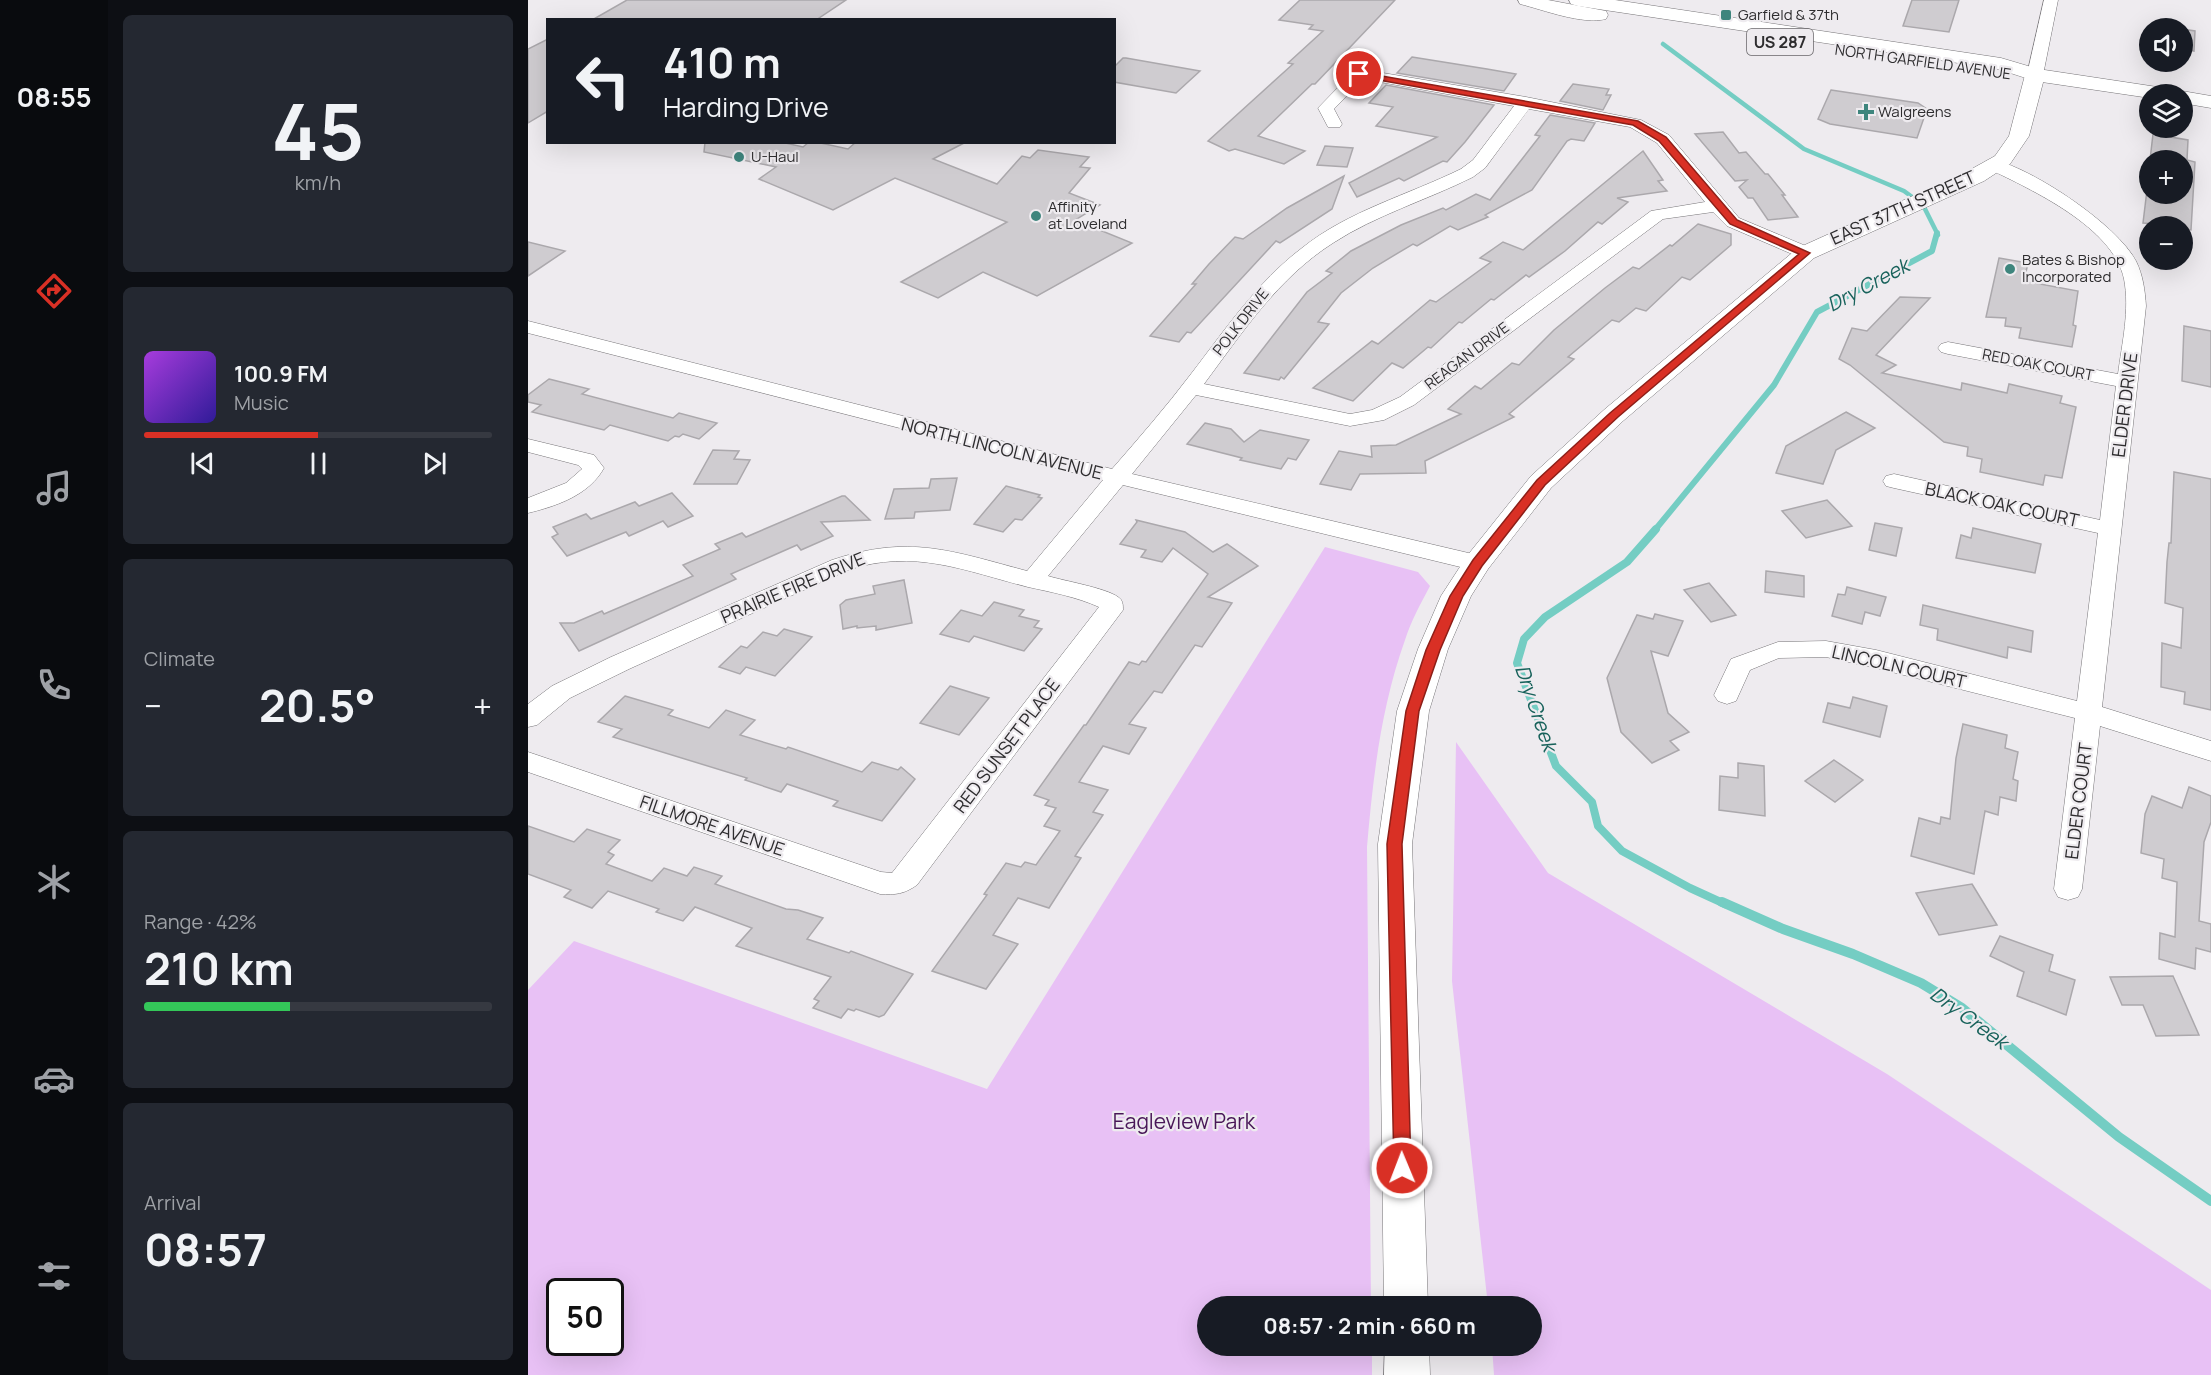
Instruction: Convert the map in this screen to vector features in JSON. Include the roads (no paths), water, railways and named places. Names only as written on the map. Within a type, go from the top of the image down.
[{"type":"highway","name":"NORTH GARFIELD AVENUE","points":[[1527,0],[1564,10],[1998,75],[2035,75],[2139,90]]},
{"type":"highway","name":"NORTH GARFIELD AVENUE","points":[[1578,0],[2001,64],[2035,75]]},
{"type":"highway","points":[[2193,99],[2211,102]]},
{"type":"main road","name":"EAST 37TH STREET","points":[[1406,1296],[1395,844],[1413,711],[1433,650],[1456,596],[1477,563],[1541,482],[1614,415],[1806,253],[1976,176],[1995,165],[2013,147],[2019,136],[2035,75]]},
{"type":"main road","points":[[1407,1356],[1407,1375]]},
{"type":"street","points":[[2035,75],[2051,0]]},
{"type":"street","points":[[1334,124],[1326,108],[1359,74],[1614,118],[1644,126],[1663,139],[1726,216],[1744,228],[1806,253]]},
{"type":"street","name":"POLK DRIVE","points":[[1032,580],[1191,388],[1258,297],[1290,266],[1319,244],[1354,223],[1467,173],[1479,164],[1526,102]]},
{"type":"street","name":"ELDER DRIVE","points":[[1995,165],[2037,186],[2077,212],[2125,257],[2133,278],[2136,306],[2090,713]]},
{"type":"street","name":"REAGAN DRIVE","points":[[1191,388],[1327,417],[1359,420],[1377,416],[1407,401],[1651,219],[1668,212],[1718,206]]},
{"type":"street","name":"NORTH LINCOLN AVENUE","points":[[528,327],[1116,477],[1477,563]]},
{"type":"street","name":"RED OAK COURT","points":[[1948,348],[2127,382]]},
{"type":"street","points":[[528,445],[586,460],[593,468],[592,473],[580,484],[528,506]]},
{"type":"street","name":"BLACK OAK COURT","points":[[1894,482],[2110,529]]},
{"type":"street","name":"PRAIRIE FIRE DRIVE","points":[[528,718],[561,692],[620,663],[864,556],[889,553],[939,555],[1100,598],[1111,603]]},
{"type":"street","name":"RED SUNSET PLACE","points":[[897,884],[907,877],[1111,610],[1111,603]]},
{"type":"street","name":"LINCOLN COURT","points":[[1727,695],[1740,665],[1759,656],[1778,650],[1826,649],[1876,659],[2090,713]]},
{"type":"street","points":[[2090,713],[2211,751]]},
{"type":"street","name":"ELDER COURT","points":[[2068,889],[2090,713]]},
{"type":"street","name":"FILLMORE AVENUE","points":[[528,762],[880,883],[897,884]]},
{"type":"waterway","name":"Dry Creek","points":[[1663,44],[1804,149],[1904,191],[1923,205],[1937,233]]},
{"type":"waterway","name":"Dry Creek","points":[[1655,530],[1774,385],[1817,312],[1932,251],[1937,233]]},
{"type":"waterway","name":"Dry Creek","points":[[1656,529],[1627,562],[1545,617],[1524,639],[1517,663],[1556,766],[1592,802],[1598,826],[1622,851],[1725,904]]},
{"type":"waterway","name":"Dry Creek","points":[[1722,902],[1783,929],[1853,954],[1921,983],[1962,1008],[2119,1137],[2211,1201]]},
{"type":"place","name":"Garfield & 37th","points":[[1726,15]]},
{"type":"place","name":"Walgreens","points":[[1866,112]]},
{"type":"place","name":"U-Haul","points":[[739,157]]},
{"type":"place","name":"Affinity at Loveland","points":[[1036,216]]},
{"type":"place","name":"Bates & Bishop Incorporated","points":[[2010,269]]},
{"type":"park label","name":"Eagleview Park","points":[[1184,1122]]}]
